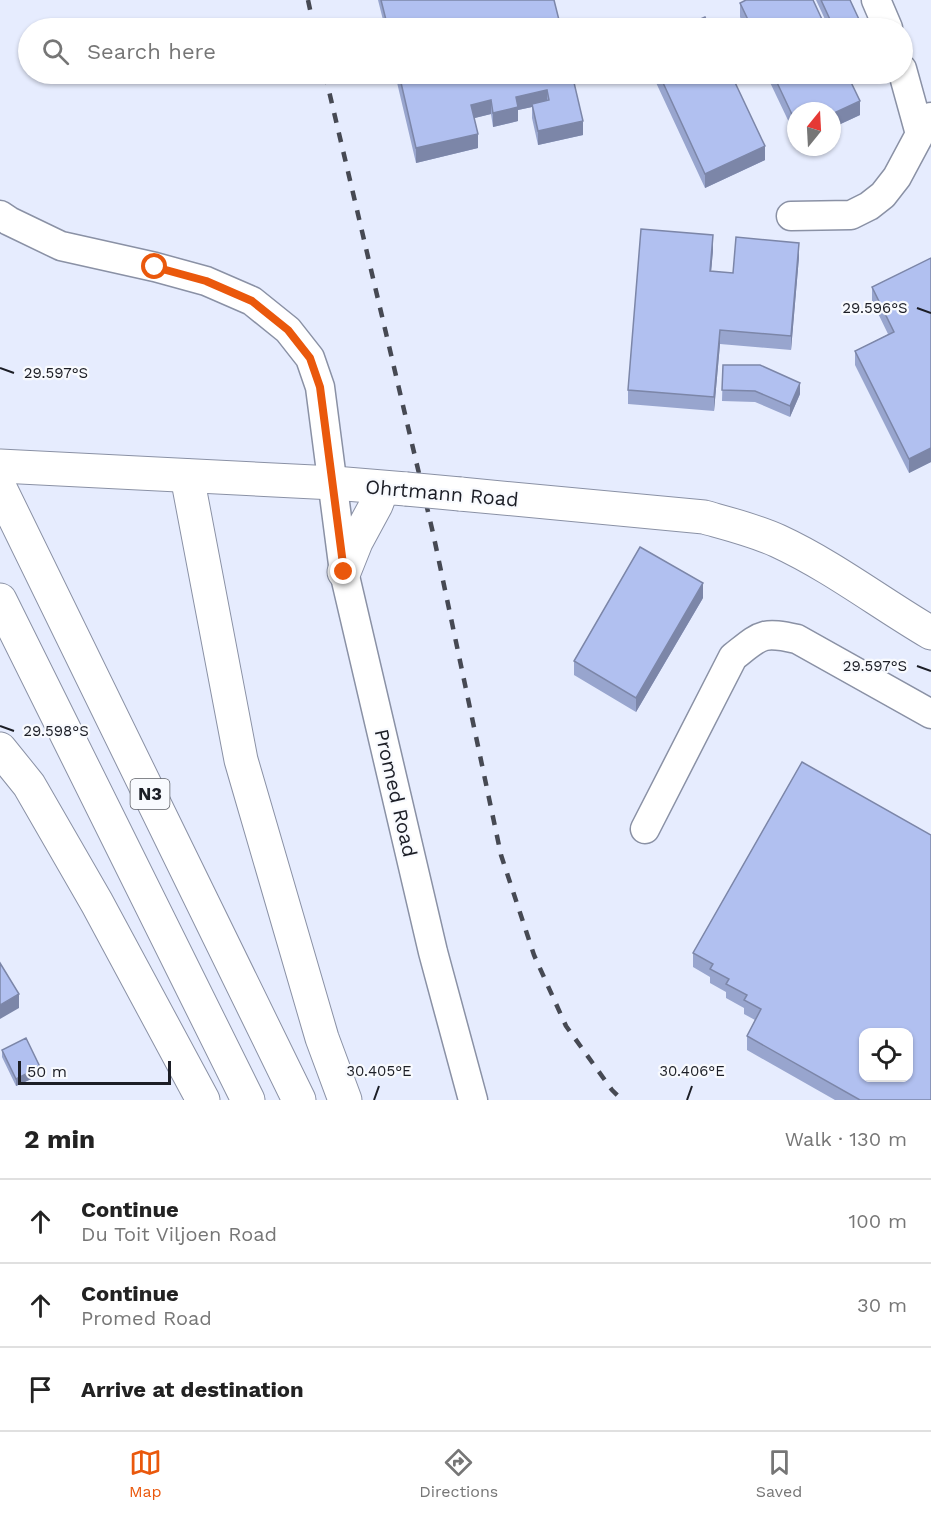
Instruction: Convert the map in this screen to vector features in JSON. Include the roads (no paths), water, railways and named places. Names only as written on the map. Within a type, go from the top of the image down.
[{"type":"main road","name":"Ohrtmann Road","points":[[0,466],[334,483],[704,517],[741,527],[778,541],[836,573],[931,633]]},
{"type":"main road","points":[[188,476],[241,760],[322,1038],[345,1100]]},
{"type":"main road","name":"N3","points":[[0,488],[299,1100]]},
{"type":"main road","points":[[344,572],[356,542],[376,505],[394,488]]},
{"type":"main road","name":"Ohrtmann Road","points":[[836,573],[931,614]]},
{"type":"main road","name":"N3","points":[[0,600],[248,1100]]},
{"type":"main road","points":[[0,749],[29,785],[97,903],[203,1100]]},
{"type":"street","points":[[876,0],[884,18]]},
{"type":"street","points":[[791,216],[851,215],[883,195],[897,177],[926,125],[909,84]]},
{"type":"street","name":"Promed Road","points":[[0,215],[61,246],[206,281],[252,301],[288,330],[310,358],[320,387],[344,572],[433,952],[473,1100]]},
{"type":"street","points":[[645,829],[733,657],[758,637],[774,634],[797,639],[931,714]]},
{"type":"railway","points":[[308,0],[312,18]]},
{"type":"railway","points":[[327,84],[433,533],[501,855],[534,955],[566,1026],[612,1090],[622,1100]]}]
